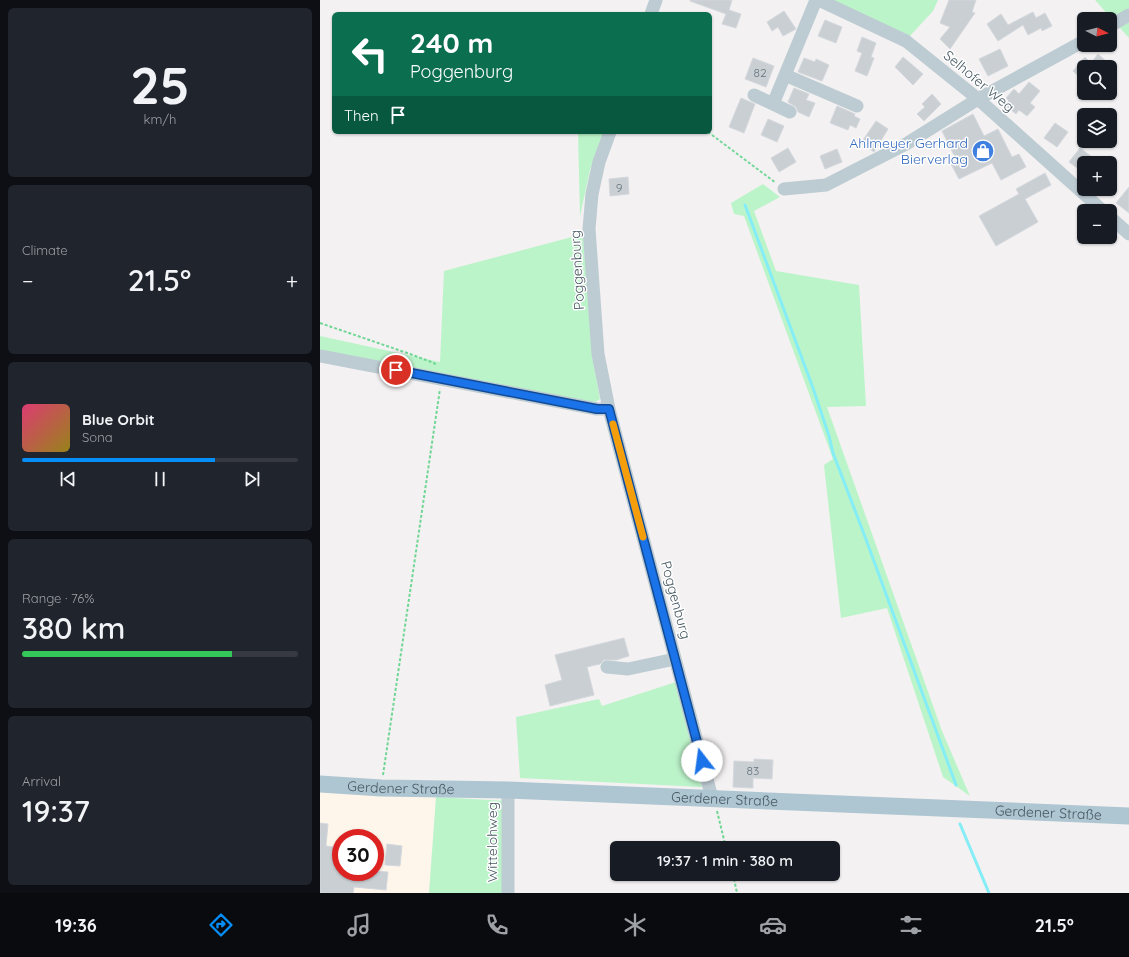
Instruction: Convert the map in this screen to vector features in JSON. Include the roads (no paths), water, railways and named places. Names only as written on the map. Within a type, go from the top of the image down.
[{"type":"main road","name":"Gerdener Straße","points":[[320,784],[381,788],[508,790],[1129,816]]},
{"type":"street","points":[[652,12],[656,0]]},
{"type":"street","points":[[773,104],[817,0]]},
{"type":"street","name":"Selhofer Weg","points":[[817,0],[906,41],[978,100],[1095,204]]},
{"type":"street","points":[[1117,22],[1129,16]]},
{"type":"street","points":[[784,189],[826,185],[906,144],[978,100],[1077,45]]},
{"type":"street","points":[[785,75],[857,106]]},
{"type":"street","points":[[754,95],[790,112]]},
{"type":"street","name":"Poggenburg","points":[[609,134],[599,162],[592,194],[589,229],[598,354],[609,409],[712,798]]},
{"type":"street","points":[[1117,223],[1129,234]]},
{"type":"street","points":[[320,356],[597,409],[609,409]]},
{"type":"street","points":[[607,667],[628,669],[675,659]]},
{"type":"street","name":"Wittelohweg","points":[[508,790],[508,893]]},
{"type":"waterway","points":[[745,205],[813,388],[833,453],[956,785]]},
{"type":"waterway","points":[[960,824],[989,893]]},
{"type":"place","name":"Ahlmeyer Gerhard Bierverlag","points":[[983,151]]}]
